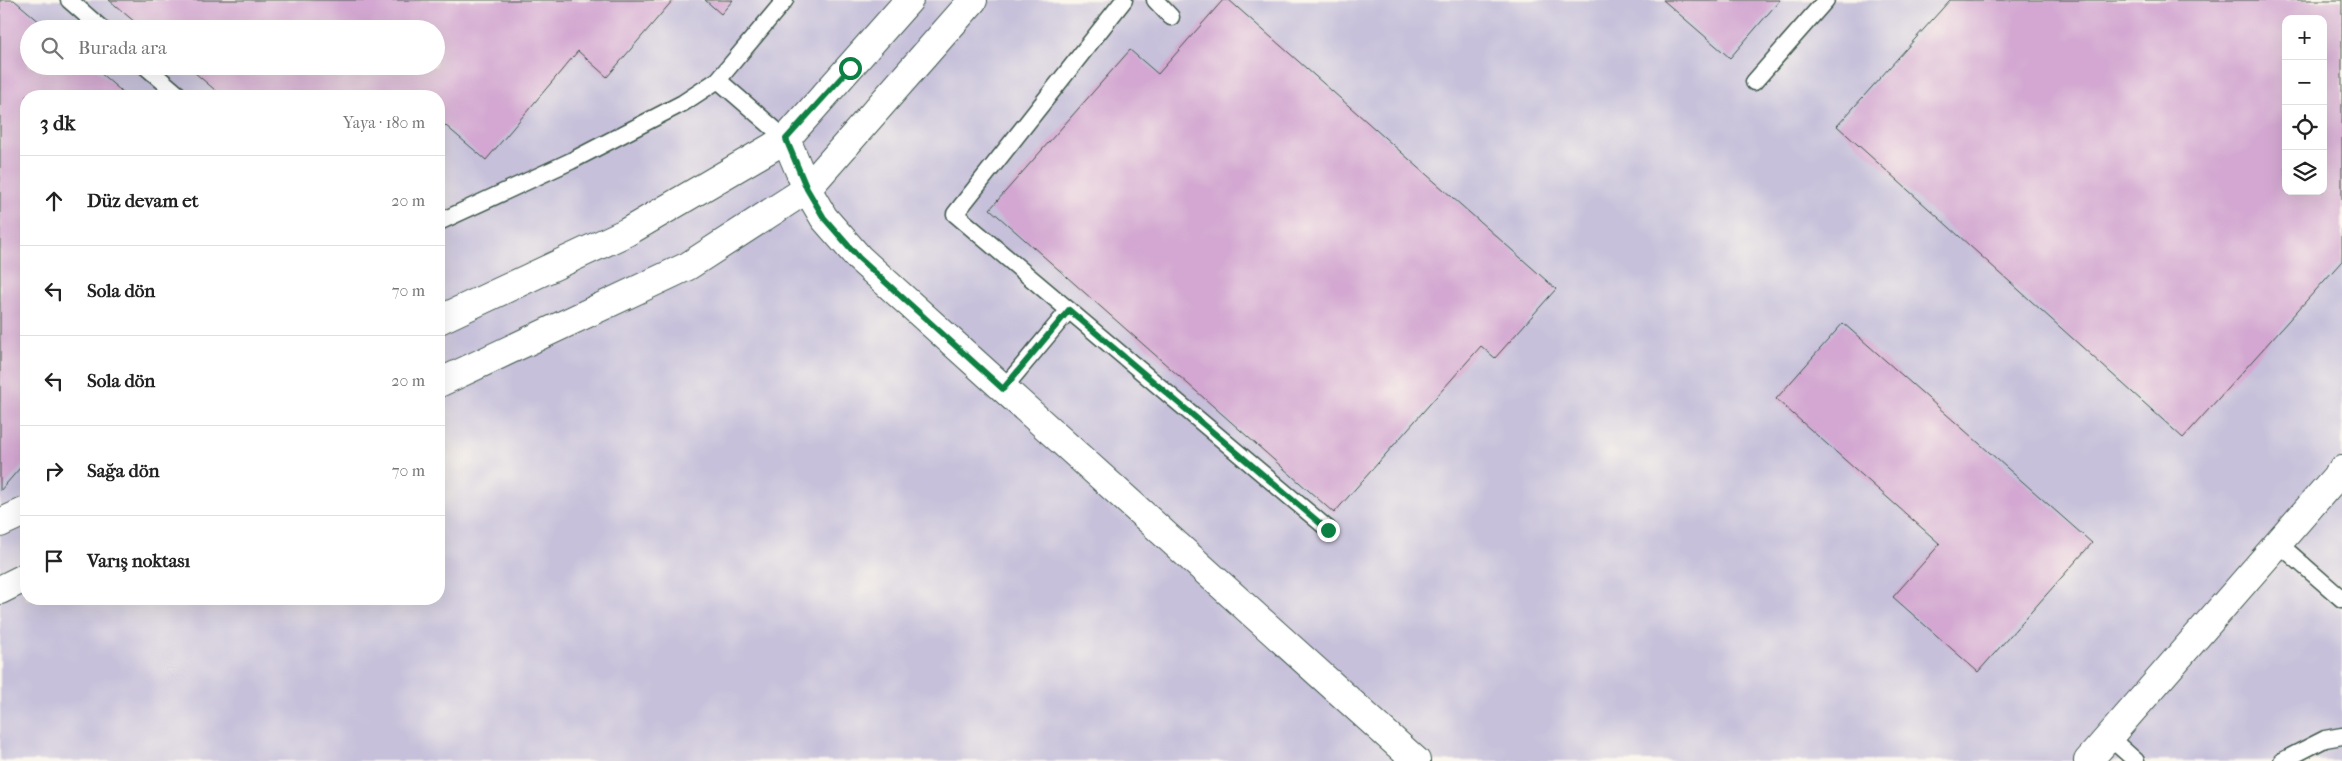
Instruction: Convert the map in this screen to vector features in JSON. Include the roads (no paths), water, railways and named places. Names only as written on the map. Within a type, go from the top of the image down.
[{"type":"street","points":[[445,317],[627,232],[786,139],[909,0]]},
{"type":"street","points":[[445,380],[688,266],[807,189],[973,0]]},
{"type":"street","points":[[786,139],[807,189],[824,218],[859,258],[1416,761]]},
{"type":"street","points":[[2088,761],[2342,470]]},
{"type":"street","points":[[0,523],[20,514]]},
{"type":"street","points":[[0,590],[20,580]]},
{"type":"lane","points":[[69,0],[92,20]]},
{"type":"lane","points":[[445,219],[571,161],[683,102],[718,80],[785,0]]},
{"type":"lane","points":[[1124,0],[955,214],[1328,530]]},
{"type":"lane","points":[[1155,0],[1170,17]]},
{"type":"lane","points":[[1754,82],[1826,0]]},
{"type":"lane","points":[[156,75],[173,90]]},
{"type":"lane","points":[[718,80],[786,139]]},
{"type":"lane","points":[[1003,389],[1069,310]]},
{"type":"lane","points":[[2278,544],[2342,599]]},
{"type":"lane","points":[[2282,761],[2325,739],[2342,736]]},
{"type":"lane","points":[[2109,737],[2136,761]]}]
